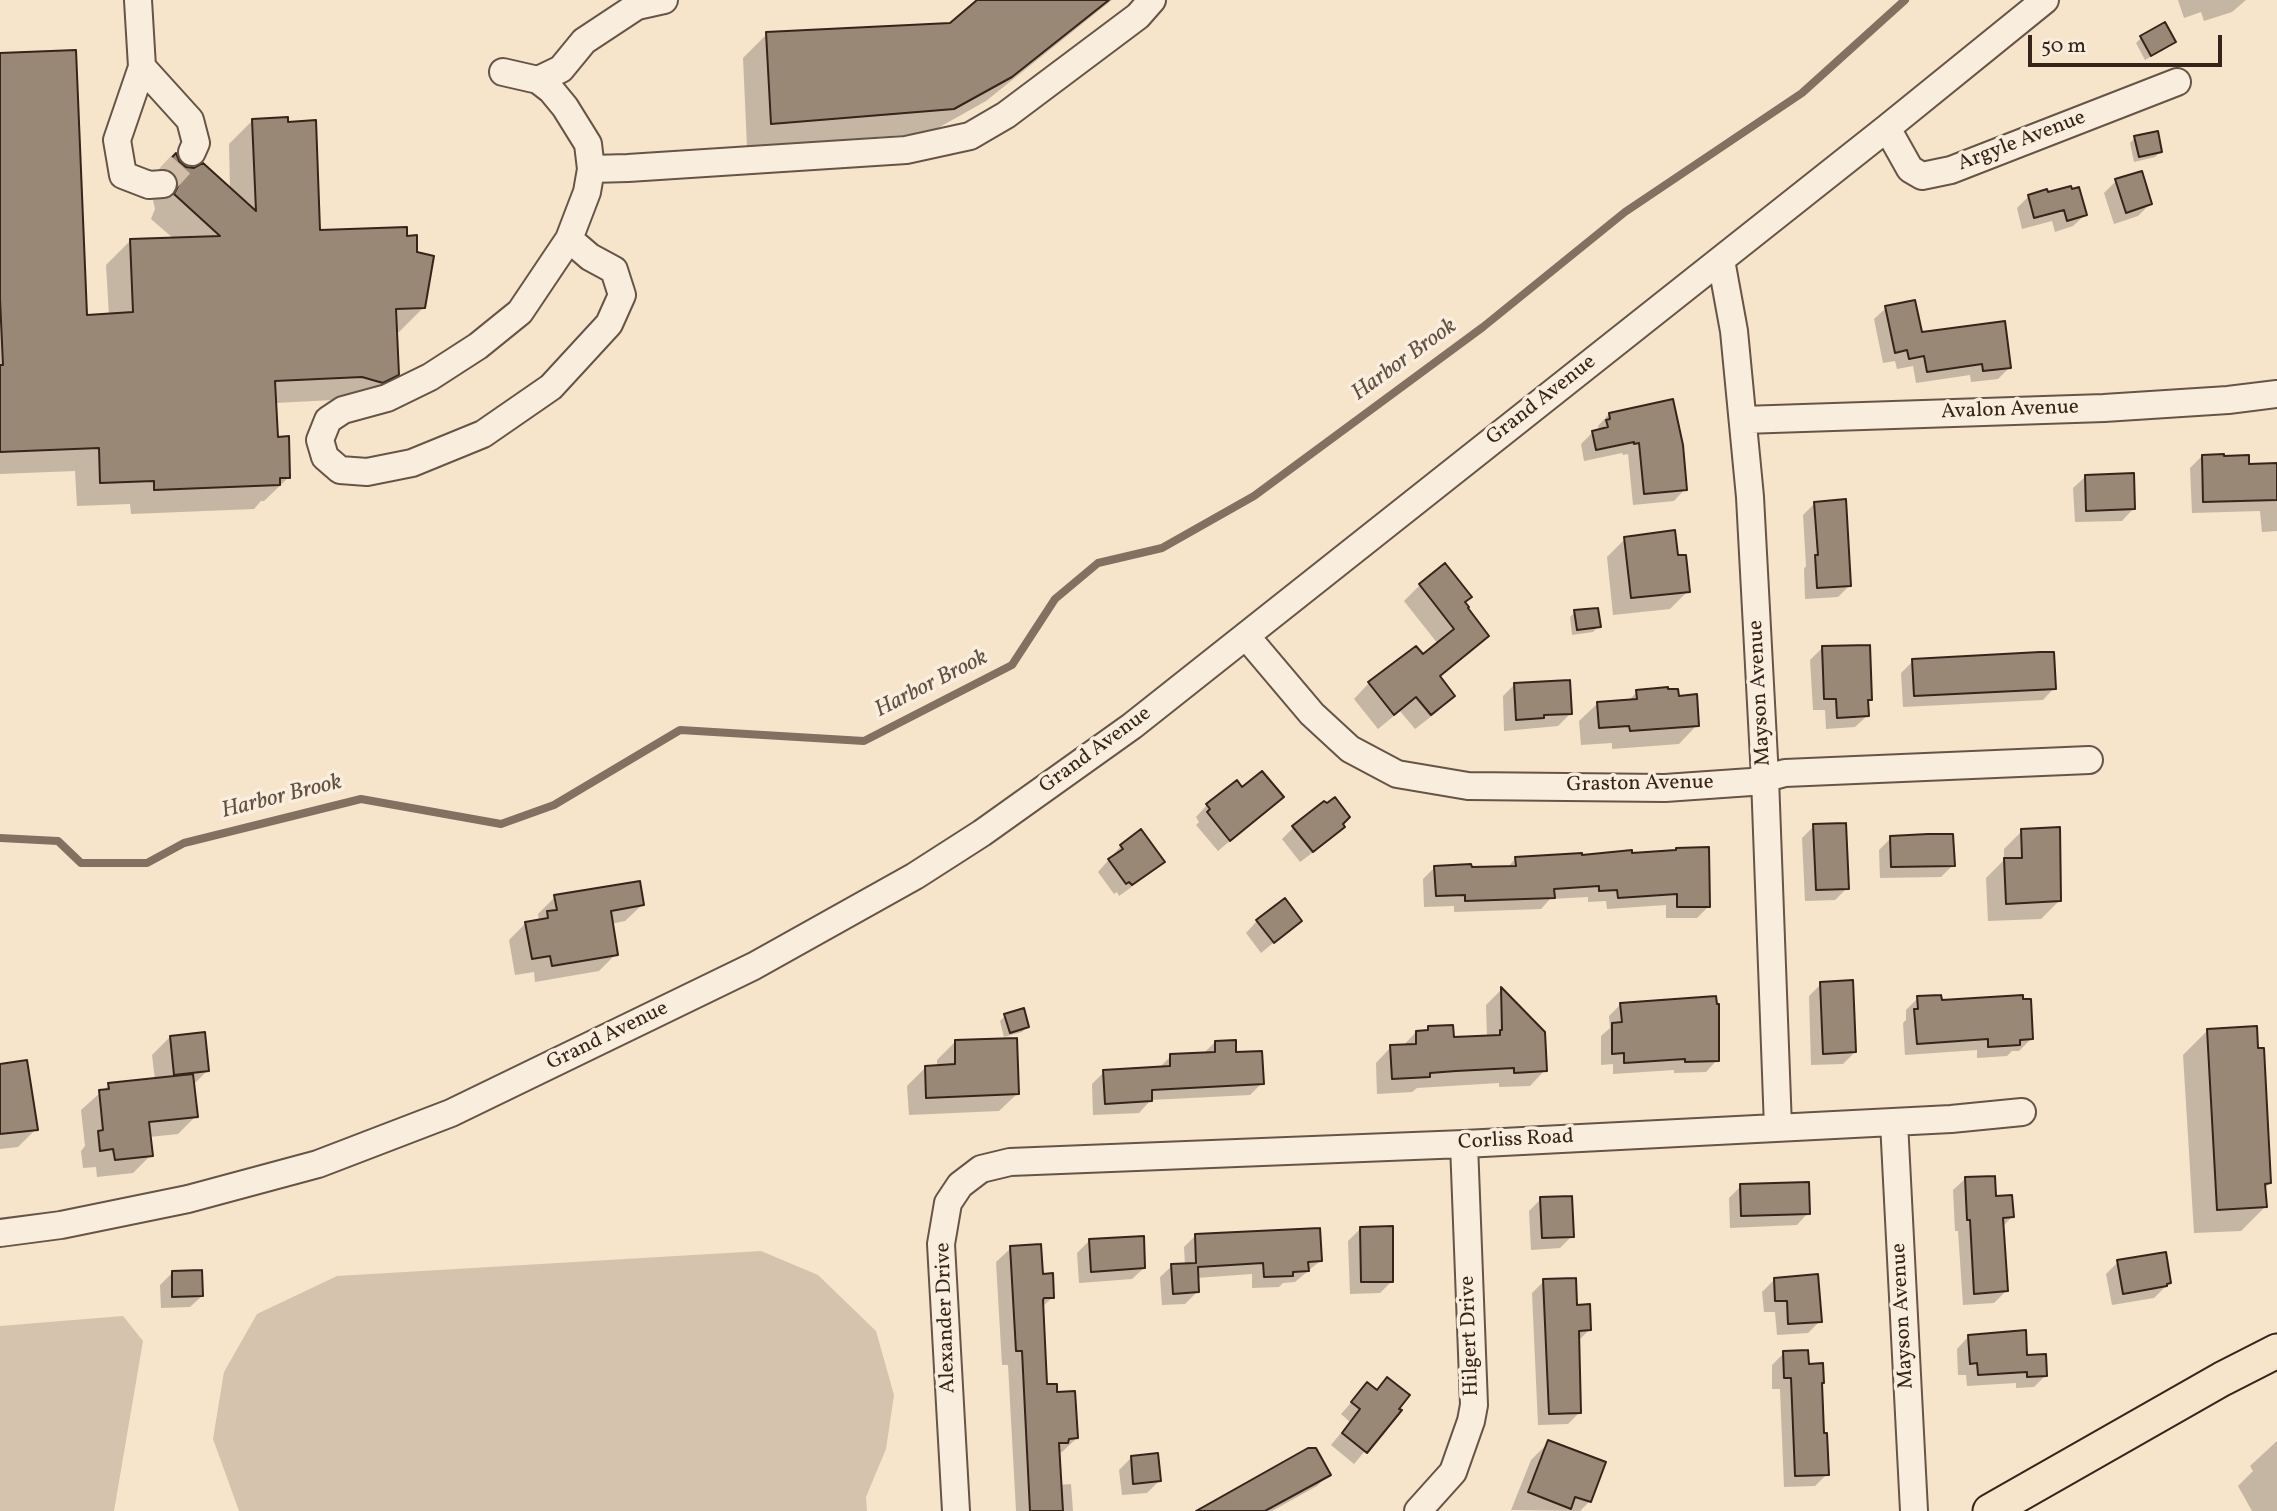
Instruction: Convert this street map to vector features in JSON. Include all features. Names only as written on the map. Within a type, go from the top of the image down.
[{"type":"main road","points":[[1990,1511],[2211,1385],[2277,1351]]},
{"type":"street","points":[[138,0],[142,67],[117,140],[123,174],[149,185],[163,184]]},
{"type":"street","points":[[538,80],[561,69],[584,41],[637,6],[664,0]]},
{"type":"street","points":[[591,169],[906,150],[970,136],[1006,116],[1138,16],[1152,0]]},
{"type":"street","name":"Grand Avenue","points":[[0,1233],[61,1225],[188,1199],[318,1164],[463,1107],[754,966],[915,876],[982,833],[1132,726],[2045,0]]},
{"type":"street","points":[[142,67],[190,120],[197,143],[192,152]]},
{"type":"street","points":[[503,72],[538,80],[551,90],[565,107],[587,144],[591,169],[587,192],[569,239],[520,312],[478,346],[430,377],[387,398],[344,410],[328,420],[320,440],[326,457],[340,470],[367,472],[412,463],[483,434],[551,387],[609,324],[622,295],[614,270],[590,257],[569,239]]},
{"type":"street","name":"Argyle Avenue","points":[[1887,128],[1910,169],[1922,176],[1951,170],[2177,82]]},
{"type":"street","name":"Mayson Avenue","points":[[1721,260],[1734,331],[1750,497],[1765,778],[1778,1127]]},
{"type":"street","name":"Avalon Avenue","points":[[1743,420],[2104,408],[2277,394]]},
{"type":"street","name":"Graston Avenue","points":[[1246,636],[1312,714],[1350,748],[1397,774],[1468,786],[1665,788],[1751,782],[1785,773],[2089,760]]},
{"type":"street","name":"Corliss Road","points":[[1010,1162],[1464,1144],[1894,1122],[2022,1112]]},
{"type":"street","name":"Mayson Avenue","points":[[1894,1122],[1914,1511]]},
{"type":"street","name":"Hilgert Drive","points":[[1418,1511],[1453,1472],[1474,1405],[1464,1144]]},
{"type":"street","name":"Alexander Drive","points":[[956,1511],[941,1244],[943,1230],[948,1203],[960,1185],[981,1169],[1010,1162]]},
{"type":"shaded area","points":[[761,1251],[818,1275],[876,1331],[894,1395],[886,1449],[866,1497],[867,1511],[239,1511],[213,1439],[224,1372],[257,1314],[337,1276]]},
{"type":"shaded area","points":[[123,1316],[143,1341],[114,1511],[0,1511],[0,1326]]},
{"type":"building","points":[[977,0],[1109,0],[1012,77],[954,109],[771,124],[766,32],[950,23]]},
{"type":"building","points":[[2165,22],[2176,42],[2151,56],[2140,36]]},
{"type":"building","points":[[76,50],[87,315],[133,312],[130,239],[220,236],[174,194],[179,184],[176,176],[170,170],[162,168],[176,153],[179,161],[186,167],[194,168],[203,163],[256,211],[252,119],[288,117],[288,122],[316,120],[320,230],[407,227],[407,236],[417,235],[417,252],[434,256],[425,308],[396,309],[399,375],[383,383],[362,377],[275,381],[278,437],[289,436],[290,478],[280,478],[280,485],[154,490],[154,481],[100,483],[99,448],[0,452],[0,365],[3,365],[0,299],[0,53]]},
{"type":"building","points":[[2158,131],[2162,152],[2139,157],[2134,136]]},
{"type":"building","points":[[2142,171],[2152,204],[2126,213],[2115,179]]},
{"type":"building","points":[[2071,186],[2072,189],[2079,187],[2087,215],[2067,221],[2064,210],[2034,218],[2028,195]]},
{"type":"building","points":[[1915,300],[1922,332],[2005,321],[2011,368],[1983,371],[1982,364],[1927,372],[1924,356],[1909,359],[1907,350],[1895,353],[1885,306]]},
{"type":"building","points":[[1673,399],[1683,445],[1687,490],[1644,494],[1639,443],[1596,450],[1592,431],[1608,427],[1606,420],[1610,419],[1609,413]]},
{"type":"building","points":[[2202,455],[2249,455],[2249,464],[2277,463],[2277,500],[2203,502]]},
{"type":"building","points":[[2134,473],[2135,509],[2086,511],[2085,475]]},
{"type":"building","points":[[1846,499],[1851,586],[1817,588],[1815,555],[1818,555],[1814,502]]},
{"type":"building","points":[[1675,530],[1678,555],[1686,555],[1690,592],[1631,598],[1624,537]]},
{"type":"building","points":[[1445,563],[1472,597],[1465,602],[1489,636],[1440,676],[1455,696],[1431,715],[1416,697],[1394,715],[1368,682],[1416,646],[1423,654],[1454,629],[1419,584]]},
{"type":"building","points":[[1598,608],[1601,627],[1577,630],[1574,610]]},
{"type":"building","points":[[1870,645],[1872,700],[1868,700],[1869,716],[1837,718],[1836,699],[1824,699],[1822,646]]},
{"type":"building","points":[[2054,652],[2056,689],[1914,696],[1912,659]]},
{"type":"building","points":[[1570,680],[1572,714],[1516,720],[1514,683]]},
{"type":"building","points":[[1668,687],[1678,689],[1679,696],[1697,694],[1699,726],[1630,731],[1629,726],[1599,728],[1597,702],[1637,699],[1636,690]]},
{"type":"building","points":[[1262,771],[1284,797],[1230,841],[1207,812],[1210,809],[1206,804],[1237,780],[1242,787]]},
{"type":"building","points":[[1335,797],[1350,817],[1343,824],[1345,827],[1313,852],[1292,826],[1324,801],[1327,803]]},
{"type":"building","points":[[1846,823],[1849,889],[1816,890],[1813,824]]},
{"type":"building","points":[[2060,827],[2061,901],[2006,904],[2004,858],[2022,858],[2021,829]]},
{"type":"building","points":[[1141,829],[1165,862],[1132,885],[1129,882],[1126,884],[1108,859],[1123,849],[1120,845]]},
{"type":"building","points":[[1953,834],[1955,866],[1891,867],[1890,836]]},
{"type":"building","points":[[1709,847],[1710,907],[1677,907],[1677,894],[1618,898],[1617,890],[1599,891],[1599,886],[1554,889],[1555,898],[1465,901],[1465,895],[1436,896],[1434,866],[1516,866],[1515,857]]},
{"type":"building","points":[[640,881],[644,905],[611,911],[618,955],[552,966],[550,956],[532,959],[525,922],[548,918],[547,911],[557,910],[554,895]]},
{"type":"building","points":[[1285,898],[1302,921],[1274,943],[1256,920]]},
{"type":"building","points":[[1853,980],[1856,1052],[1823,1054],[1820,982]]},
{"type":"building","points":[[1501,987],[1545,1032],[1547,1071],[1514,1073],[1514,1068],[1430,1073],[1430,1077],[1392,1079],[1390,1045],[1416,1044],[1416,1031],[1428,1030],[1428,1026],[1453,1025],[1454,1037],[1500,1035]]},
{"type":"building","points":[[1941,995],[1942,1000],[2023,995],[2023,999],[2031,999],[2033,1039],[2020,1040],[2020,1045],[1988,1047],[1988,1039],[1917,1044],[1914,1009],[1918,1009],[1917,996]]},
{"type":"building","points":[[1716,996],[1719,1004],[1719,1061],[1685,1062],[1685,1059],[1624,1063],[1624,1053],[1612,1054],[1612,1023],[1622,1022],[1620,1003]]},
{"type":"building","points":[[1024,1008],[1029,1027],[1010,1033],[1004,1014]]},
{"type":"building","points":[[2257,1026],[2258,1048],[2264,1048],[2271,1183],[2265,1184],[2267,1207],[2217,1210],[2207,1029]]},
{"type":"building","points":[[205,1032],[209,1071],[174,1075],[170,1036]]},
{"type":"building","points":[[1017,1038],[1019,1094],[926,1098],[925,1066],[955,1064],[955,1040]]},
{"type":"building","points":[[1236,1040],[1236,1052],[1262,1051],[1264,1084],[1152,1090],[1152,1101],[1105,1104],[1103,1070],[1170,1066],[1170,1054],[1215,1052],[1215,1041]]},
{"type":"building","points":[[27,1060],[38,1130],[0,1134],[0,1064]]},
{"type":"building","points":[[193,1074],[198,1117],[149,1122],[153,1156],[115,1160],[113,1149],[100,1151],[98,1131],[103,1130],[99,1090],[109,1089],[108,1083]]},
{"type":"building","points":[[1995,1176],[1996,1196],[2012,1195],[2014,1217],[2003,1218],[2008,1291],[1974,1294],[1965,1177]]},
{"type":"building","points":[[1809,1182],[1810,1214],[1741,1216],[1740,1184]]},
{"type":"building","points":[[1572,1196],[1574,1237],[1542,1238],[1540,1197]]},
{"type":"building","points":[[1393,1226],[1393,1282],[1361,1282],[1360,1227]]},
{"type":"building","points":[[1320,1228],[1322,1261],[1308,1262],[1309,1271],[1293,1272],[1293,1276],[1264,1277],[1263,1263],[1198,1267],[1199,1292],[1173,1294],[1171,1264],[1196,1263],[1195,1234]]},
{"type":"building","points":[[1144,1236],[1145,1268],[1091,1272],[1089,1239]]},
{"type":"building","points":[[1041,1244],[1043,1274],[1053,1273],[1054,1298],[1043,1300],[1047,1384],[1057,1384],[1057,1392],[1075,1391],[1078,1438],[1069,1439],[1068,1443],[1059,1443],[1063,1511],[1030,1511],[1022,1351],[1016,1351],[1010,1246]]},
{"type":"building","points":[[2166,1252],[2171,1283],[2123,1294],[2117,1260]]},
{"type":"building","points":[[202,1270],[203,1296],[172,1297],[172,1271]]},
{"type":"building","points":[[1818,1274],[1822,1322],[1788,1324],[1787,1301],[1775,1301],[1774,1278]]},
{"type":"building","points":[[1576,1278],[1577,1305],[1590,1304],[1591,1330],[1579,1331],[1581,1413],[1549,1414],[1543,1279]]},
{"type":"building","points":[[2026,1330],[2027,1355],[2046,1354],[2047,1376],[2027,1377],[2027,1372],[1978,1375],[1977,1363],[1970,1364],[1968,1335]]},
{"type":"building","points":[[1808,1350],[1809,1364],[1823,1363],[1824,1433],[1827,1433],[1829,1475],[1795,1476],[1791,1378],[1784,1378],[1783,1351]]},
{"type":"building","points":[[1387,1377],[1410,1395],[1399,1409],[1402,1410],[1367,1453],[1342,1433],[1360,1409],[1351,1402],[1367,1382],[1377,1390]]},
{"type":"building","points":[[1548,1440],[1606,1462],[1591,1502],[1575,1497],[1571,1509],[1528,1492]]},
{"type":"building","points":[[1308,1448],[1316,1448],[1331,1475],[1265,1511],[1196,1511]]},
{"type":"building","points":[[1158,1453],[1161,1481],[1133,1484],[1131,1456]]},
{"type":"waterway","name":"Harbor Brook","points":[[0,838],[58,841],[81,863],[147,863],[184,843],[361,799],[501,824],[554,805],[680,730],[864,741],[1012,665],[1055,599],[1098,563],[1162,548],[1254,496],[1483,327],[1625,212],[1802,93],[1905,0]]},
{"type":"tunnel","points":[[163,184],[192,152]]}]
